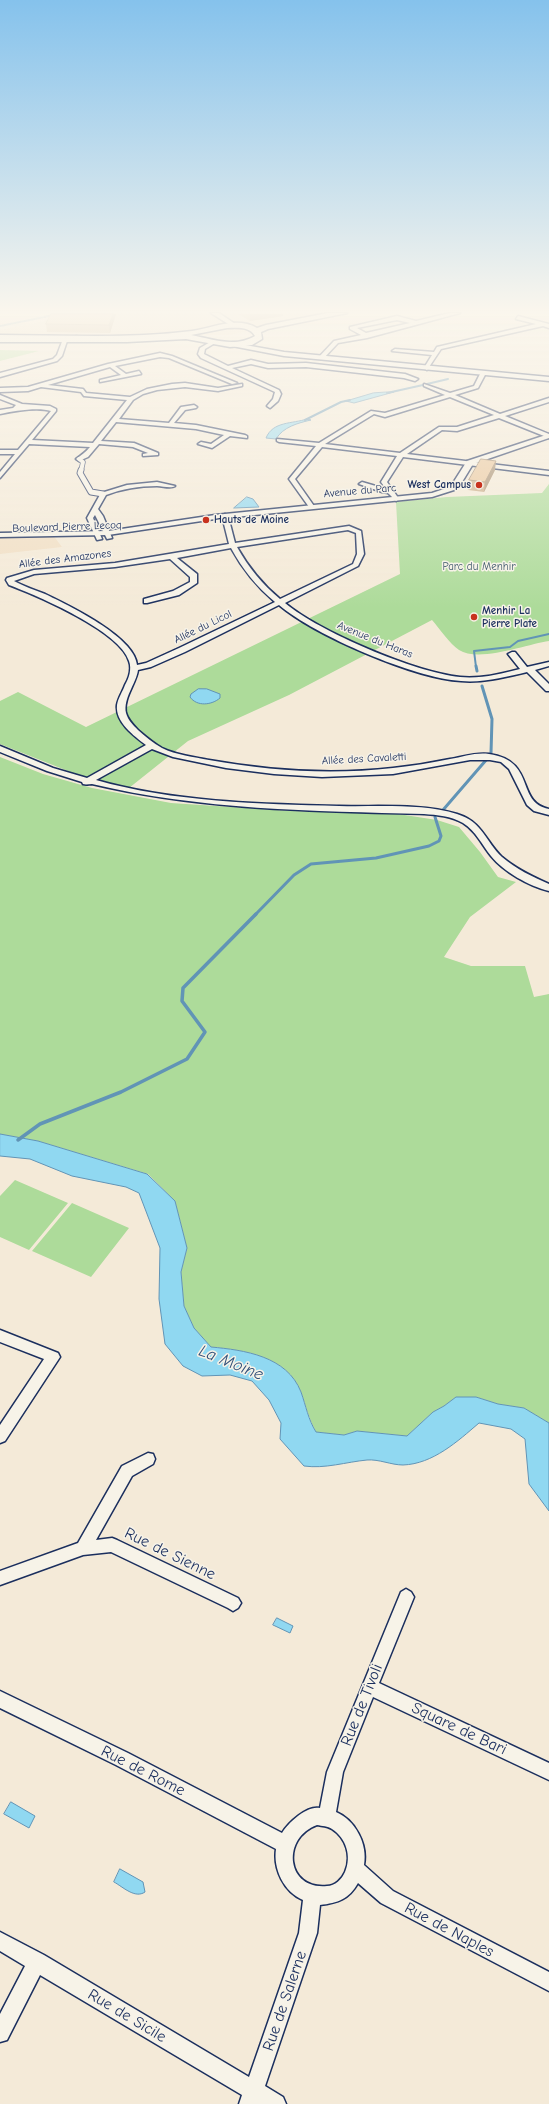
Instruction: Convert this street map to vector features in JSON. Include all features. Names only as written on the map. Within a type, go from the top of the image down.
[{"type":"street","points":[[0,476],[53,411]]},
{"type":"street","points":[[122,411],[86,456],[79,459],[83,462],[80,473],[91,492],[103,494],[127,488],[166,484],[172,486]]},
{"type":"street","points":[[170,425],[181,411]]},
{"type":"street","points":[[310,506],[292,479],[319,445],[373,412],[385,415],[397,411]]},
{"type":"street","points":[[489,411],[549,436]]},
{"type":"street","points":[[396,499],[384,482],[401,455],[441,428],[457,429],[515,411]]},
{"type":"street","points":[[115,420],[196,427],[244,437]]},
{"type":"street","points":[[201,444],[212,446],[229,434]]},
{"type":"street","points":[[470,463],[549,436]]},
{"type":"street","points":[[279,440],[549,473]]},
{"type":"street","points":[[28,442],[134,445],[156,454],[145,455]]},
{"type":"street","points":[[0,452],[20,452]]},
{"type":"street","name":"Avenue du Parc","points":[[225,516],[310,506],[396,499],[445,492],[456,486],[470,463]]},
{"type":"street","points":[[362,484],[384,491],[390,491]]},
{"type":"street","points":[[98,536],[90,518],[94,508],[103,494]]},
{"type":"street","points":[[94,508],[100,516],[108,535]]},
{"type":"street","name":"Boulevard Pierre Lecoq","points":[[0,540],[98,536],[163,530],[180,523],[225,516]]},
{"type":"street","name":"Avenue du Haras","points":[[225,516],[234,546],[243,564],[252,576],[279,602],[311,623],[359,647],[423,670],[454,678],[470,680],[527,670],[549,664]]},
{"type":"street","name":"Allée du Licol","points":[[134,668],[148,665],[356,565],[360,560],[359,532],[349,528],[326,530],[234,546]]},
{"type":"street","name":"Boulevard Pierre Lecoq","points":[[0,536],[98,536]]},
{"type":"street","name":"Allée des Amazones","points":[[134,668],[129,653],[115,639],[71,611],[12,583],[10,580],[24,573],[87,568],[172,557],[234,546]]},
{"type":"street","points":[[147,602],[176,593],[193,583],[194,576],[172,557]]},
{"type":"street","points":[[512,654],[527,670],[549,689]]},
{"type":"street","points":[[86,782],[153,745],[130,727],[122,716],[120,706],[134,668]]},
{"type":"street","name":"Allée des Cavaletti","points":[[153,745],[162,750],[222,765],[296,773],[357,774],[392,771],[474,757],[493,757],[506,761],[516,771],[527,802],[532,807],[540,811],[549,812]]},
{"type":"street","points":[[0,749],[54,772],[86,782],[139,793],[240,804],[445,813],[464,820],[477,829],[497,857],[513,870],[549,888]]},
{"type":"street","points":[[0,1336],[53,1358],[0,1437]]},
{"type":"street","points":[[83,1548],[127,1471],[148,1459]]},
{"type":"street","name":"Rue de Sienne","points":[[0,1578],[83,1548],[112,1546],[233,1603]]},
{"type":"street","name":"Rue de Tivoli","points":[[327,1817],[335,1772],[406,1597]]},
{"type":"street","name":"Square de Bari","points":[[369,1687],[549,1772]]},
{"type":"street","name":"Rue de Rome","points":[[0,1698],[286,1845]]},
{"type":"street","points":[[316,1816],[327,1817],[339,1822],[352,1836],[357,1856],[356,1869],[351,1880],[334,1894],[323,1897],[312,1895],[302,1890],[293,1881],[286,1864],[286,1845],[290,1834],[302,1822],[316,1816]]},
{"type":"street","name":"Rue de Naples","points":[[356,1869],[386,1896],[549,1982]]},
{"type":"street","name":"Rue de Salerne","points":[[251,2098],[308,1933],[312,1895]]},
{"type":"street","name":"Rue de Sicile","points":[[0,1941],[37,1962],[251,2098],[276,2104]]},
{"type":"street","points":[[0,2033],[37,1962]]},
{"type":"shaded area","points":[[53,535],[62,547],[0,554],[0,538]]},
{"type":"green space","name":"Parc du Menhir","points":[[549,484],[549,641],[490,654],[468,653],[459,650],[448,640],[432,620],[289,695],[188,741],[129,788],[83,777],[0,744],[0,701],[18,692],[86,727],[400,574],[396,502],[447,497],[542,493]]},
{"type":"green space","points":[[0,757],[43,774],[92,788],[171,803],[291,811],[398,814],[437,820],[459,827],[498,877],[516,882],[470,917],[444,957],[471,966],[525,966],[534,997],[549,994],[549,1423],[524,1408],[498,1404],[476,1397],[456,1397],[433,1412],[407,1436],[357,1431],[344,1435],[316,1432],[309,1417],[301,1392],[286,1370],[263,1357],[250,1353],[211,1347],[194,1328],[184,1306],[181,1272],[187,1248],[175,1201],[148,1174],[38,1141],[0,1134]]},
{"type":"green space","points":[[15,1180],[68,1203],[29,1250],[0,1237],[0,1196]]},
{"type":"green space","points":[[72,1203],[129,1228],[91,1277],[32,1251]]},
{"type":"water","points":[[307,419],[311,420],[296,424],[283,431],[276,439],[266,438],[273,429],[278,426]]},
{"type":"water","points":[[247,497],[253,499],[259,507],[234,508]]},
{"type":"water","points":[[198,689],[207,689],[220,694],[220,698],[213,702],[200,704],[190,697],[191,694]]},
{"type":"water","name":"La Moine","points":[[0,1134],[38,1141],[147,1174],[175,1201],[187,1248],[181,1272],[184,1306],[194,1328],[211,1347],[250,1353],[263,1357],[286,1370],[301,1392],[309,1417],[316,1432],[344,1435],[357,1431],[407,1436],[433,1412],[456,1397],[476,1397],[498,1404],[524,1408],[549,1423],[549,1511],[529,1484],[525,1439],[511,1429],[479,1423],[454,1444],[435,1456],[414,1464],[398,1465],[376,1460],[367,1460],[328,1466],[304,1466],[280,1439],[281,1423],[269,1400],[252,1381],[230,1375],[202,1376],[183,1366],[165,1344],[159,1299],[160,1248],[139,1193],[126,1187],[72,1176],[30,1159],[0,1156]]},
{"type":"water","points":[[277,1618],[293,1626],[290,1633],[273,1625]]},
{"type":"water","points":[[11,1802],[35,1816],[29,1828],[4,1814]]},
{"type":"water","points":[[120,1869],[143,1882],[145,1892],[141,1894],[133,1893],[114,1882]]},
{"type":"building","points":[[481,459],[496,461],[485,482],[469,480]]},
{"type":"waterway","points":[[305,420],[323,411]]},
{"type":"waterway","points":[[476,667],[474,651],[510,647],[518,641],[549,634]]},
{"type":"waterway","points":[[476,666],[477,671]]},
{"type":"waterway","points":[[482,686],[492,719],[491,753]]},
{"type":"waterway","points":[[443,810],[487,759]]},
{"type":"waterway","points":[[255,915],[294,875],[311,864],[376,858],[429,846],[439,841],[441,836],[435,817]]},
{"type":"waterway","points":[[18,1140],[40,1124],[121,1092],[187,1059],[205,1032],[182,1001],[183,988],[256,914]]},
{"type":"place","name":"West Campus","points":[[479,485]]},
{"type":"place","name":"Hauts de Moine","points":[[206,520]]},
{"type":"place","name":"Menhir La Pierre Plate","points":[[474,617]]}]
